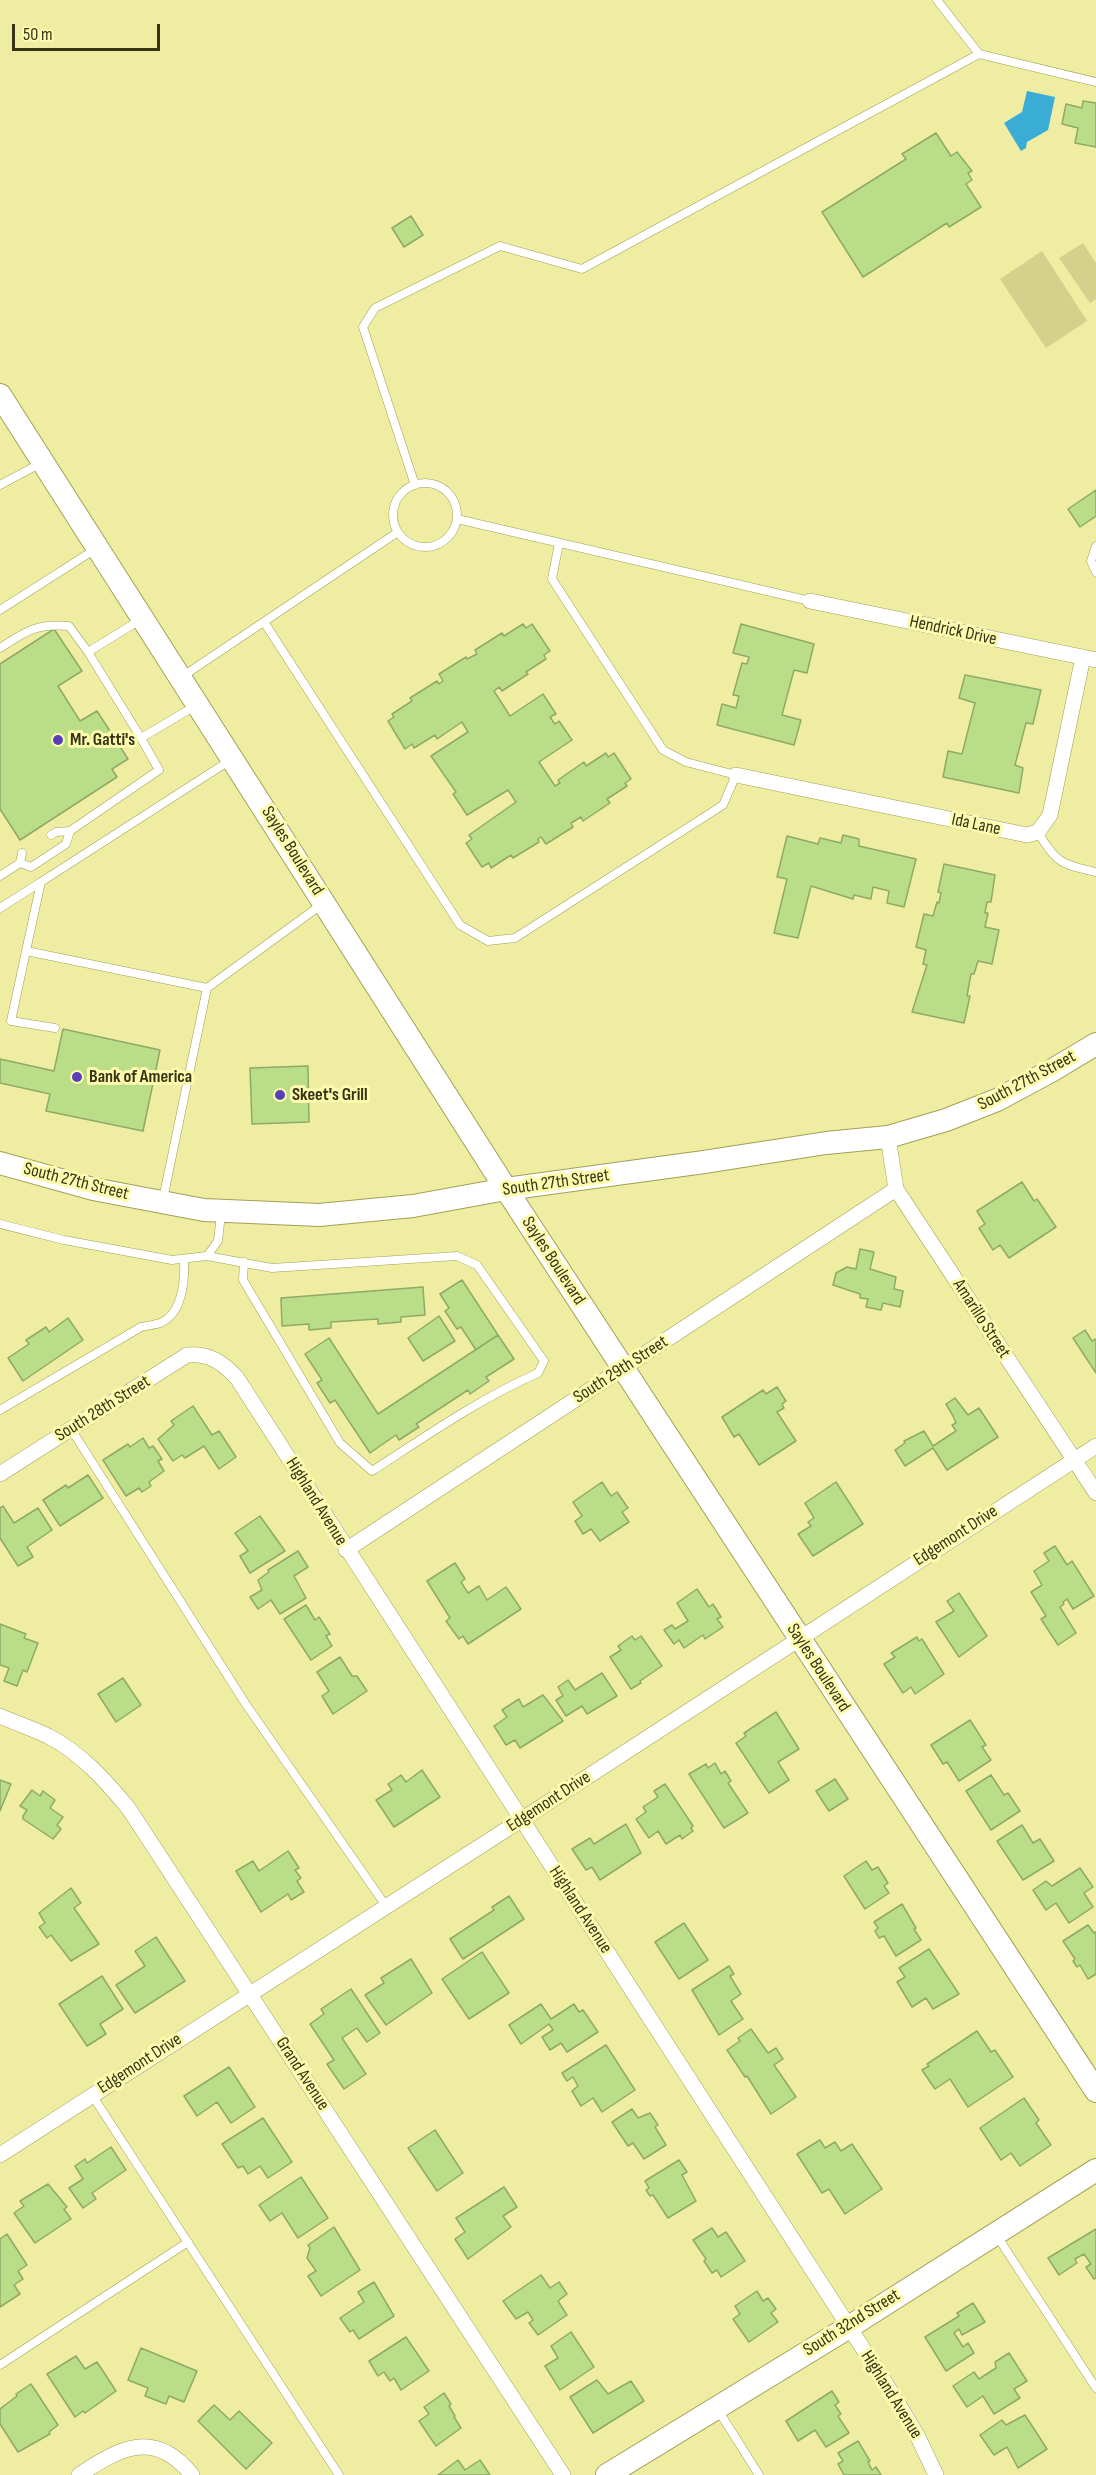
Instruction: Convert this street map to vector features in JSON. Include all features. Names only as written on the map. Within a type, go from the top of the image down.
[{"type":"street","name":"Sayles Boulevard","points":[[0,395],[506,1189],[1096,2091]]},
{"type":"street","name":"Hendrick Drive","points":[[810,601],[1089,658]]},
{"type":"street","points":[[1038,832],[1050,815],[1089,658]]},
{"type":"street","name":"Ida Lane","points":[[736,775],[1027,835],[1038,832]]},
{"type":"street","name":"South 27th Street","points":[[0,1163],[93,1189],[204,1210],[319,1215],[413,1206],[506,1189],[826,1143],[888,1137],[946,1120],[997,1100],[1096,1044]]},
{"type":"street","name":"Amarillo Street","points":[[888,1137],[897,1189],[1096,1493]]},
{"type":"street","name":"South 29th Street","points":[[346,1550],[897,1189]]},
{"type":"street","name":"South 28th Street","points":[[0,1474],[187,1355],[200,1354],[210,1357]]},
{"type":"street","name":"Highland Avenue","points":[[210,1357],[223,1363],[237,1378],[849,2327],[917,2435],[936,2475]]},
{"type":"street","name":"Edgemont Drive","points":[[0,2155],[1096,1446]]},
{"type":"street","name":"Grand Avenue","points":[[0,1716],[50,1737],[78,1756],[106,1781],[129,1809],[563,2475]]},
{"type":"street","name":"South 32nd Street","points":[[607,2475],[849,2327],[1096,2170]]},
{"type":"street","points":[[79,2475],[102,2460],[133,2446],[163,2449],[192,2475]]},
{"type":"lane","points":[[937,0],[979,54],[1096,82]]},
{"type":"lane","points":[[415,485],[363,327],[375,309],[500,246],[582,268],[979,54]]},
{"type":"lane","points":[[0,485],[43,462]]},
{"type":"lane","points":[[426,483],[446,490],[453,498],[457,508],[457,519],[454,530],[438,544],[427,547],[406,540],[398,532],[393,514],[395,504],[406,489],[426,483]]},
{"type":"lane","points":[[457,519],[810,601]]},
{"type":"lane","points":[[181,677],[398,532]]},
{"type":"lane","points":[[264,622],[460,925],[488,941],[515,938],[723,805],[736,775],[686,762],[663,750],[552,579],[559,543]]},
{"type":"lane","points":[[1096,546],[1091,561],[1096,572]]},
{"type":"lane","points":[[0,610],[98,548]]},
{"type":"lane","points":[[88,652],[143,618]]},
{"type":"lane","points":[[0,648],[29,629],[53,624],[69,626],[88,652],[159,770],[70,831],[56,832],[51,835]]},
{"type":"lane","points":[[141,738],[198,704]]},
{"type":"lane","points":[[0,909],[233,758]]},
{"type":"lane","points":[[0,863],[3,874],[20,864],[31,867],[66,844],[70,831]]},
{"type":"lane","points":[[1038,832],[1051,854],[1073,867],[1096,872]]},
{"type":"lane","points":[[20,864],[22,853]]},
{"type":"lane","points":[[42,882],[11,1021],[55,1028]]},
{"type":"lane","points":[[162,1201],[207,988],[324,902]]},
{"type":"lane","points":[[26,951],[207,988]]},
{"type":"lane","points":[[207,1256],[218,1241],[222,1211]]},
{"type":"lane","points":[[0,1224],[64,1240],[172,1260],[207,1256],[244,1262],[272,1268],[457,1256],[477,1264],[544,1361],[538,1373],[513,1384],[460,1414],[372,1471],[340,1443],[243,1280],[244,1262]]},
{"type":"lane","points":[[0,1410],[141,1327],[162,1322],[174,1312],[185,1281],[184,1259]]},
{"type":"lane","points":[[71,1429],[244,1703],[386,1906]]},
{"type":"lane","points":[[92,2095],[339,2475]]},
{"type":"lane","points":[[995,2233],[1096,2388]]},
{"type":"lane","points":[[0,2365],[188,2242]]},
{"type":"lane","points":[[716,2407],[759,2475]]},
{"type":"shaded area","points":[[1083,243],[1096,263],[1096,299],[1090,303],[1059,258]]},
{"type":"shaded area","points":[[1042,251],[1087,321],[1046,348],[1000,279]]},
{"type":"water","points":[[1027,91],[1055,97],[1048,130],[1027,142],[1026,148],[1021,151],[1004,123],[1022,112]]},
{"type":"building","points":[[1083,101],[1096,103],[1096,147],[1075,143],[1078,128],[1062,124],[1066,104],[1082,108]]},
{"type":"building","points":[[936,133],[951,156],[957,152],[972,171],[968,173],[972,180],[966,184],[981,207],[949,227],[947,223],[863,277],[822,212],[906,159],[902,154]]},
{"type":"building","points":[[411,216],[423,235],[404,247],[392,228]]},
{"type":"building","points":[[1096,490],[1096,516],[1080,527],[1068,509]]},
{"type":"building","points":[[523,624],[526,628],[532,624],[550,651],[544,655],[546,659],[526,672],[528,674],[502,691],[499,687],[494,691],[510,716],[543,694],[556,714],[550,717],[555,724],[559,721],[572,740],[539,762],[555,786],[560,783],[558,780],[584,762],[586,766],[606,753],[608,757],[614,753],[631,779],[625,783],[627,786],[607,799],[610,803],[583,821],[581,817],[571,823],[573,827],[546,844],[541,837],[538,839],[539,842],[513,858],[511,855],[491,868],[489,863],[482,867],[466,843],[472,839],[469,835],[516,802],[508,790],[467,815],[453,794],[456,792],[431,756],[468,732],[462,722],[437,739],[435,735],[414,748],[412,744],[405,749],[388,721],[394,717],[392,714],[412,701],[410,698],[437,681],[439,684],[443,681],[439,674],[466,657],[467,659],[477,654],[475,650],[502,633],[504,636]]},
{"type":"building","points":[[741,624],[814,644],[807,673],[794,670],[782,715],[801,720],[794,745],[717,725],[722,704],[736,708],[739,696],[733,695],[742,663],[747,664],[749,657],[733,653]]},
{"type":"building","name":"Mr. Gatti's","points":[[54,629],[82,671],[58,686],[80,721],[97,711],[128,759],[112,769],[117,777],[20,840],[0,809],[0,664]]},
{"type":"building","points":[[965,675],[1041,690],[1033,724],[1026,723],[1015,765],[1023,768],[1019,793],[943,777],[948,751],[962,754],[975,703],[959,698]]},
{"type":"building","points":[[843,835],[859,839],[859,846],[916,859],[904,907],[887,903],[889,891],[873,887],[871,899],[854,895],[853,899],[811,886],[798,938],[774,933],[787,879],[777,877],[787,836],[818,844],[820,838],[841,843]]},
{"type":"building","points":[[944,864],[995,875],[991,902],[987,902],[985,913],[988,913],[985,927],[999,930],[992,964],[978,961],[974,974],[971,974],[967,996],[970,996],[964,1023],[912,1012],[927,965],[923,964],[926,950],[916,947],[924,914],[933,916],[937,902],[939,903],[941,893],[938,892]]},
{"type":"building","name":"Bank of America","points":[[63,1029],[160,1050],[143,1131],[46,1111],[50,1094],[0,1083],[0,1059],[54,1071]]},
{"type":"building","name":"Skeet's Grill","points":[[308,1066],[309,1122],[252,1124],[250,1068]]},
{"type":"building","points":[[1022,1182],[1034,1201],[1037,1199],[1056,1227],[1009,1258],[1000,1245],[993,1250],[979,1228],[985,1224],[977,1211]]},
{"type":"building","points":[[860,1249],[874,1252],[870,1269],[896,1277],[894,1289],[903,1291],[900,1307],[883,1303],[881,1310],[866,1307],[868,1299],[860,1298],[860,1294],[833,1285],[836,1273],[847,1267],[856,1269]]},
{"type":"building","points":[[462,1280],[498,1335],[476,1350],[461,1327],[457,1329],[445,1311],[449,1308],[440,1294]]},
{"type":"building","points":[[423,1287],[425,1315],[401,1317],[401,1322],[378,1324],[378,1319],[331,1322],[331,1328],[309,1330],[309,1324],[282,1326],[281,1298]]},
{"type":"building","points":[[439,1316],[455,1341],[423,1361],[408,1338]]},
{"type":"building","points":[[68,1318],[83,1340],[23,1381],[8,1358],[29,1344],[26,1340],[46,1327],[49,1332]]},
{"type":"building","points":[[1085,1330],[1092,1341],[1096,1339],[1096,1373],[1073,1338]]},
{"type":"building","points":[[498,1335],[514,1359],[486,1377],[489,1381],[470,1394],[468,1390],[416,1424],[419,1427],[399,1440],[396,1435],[370,1453],[335,1400],[330,1403],[317,1383],[322,1380],[305,1354],[329,1338],[378,1414]]},
{"type":"building","points":[[777,1387],[786,1401],[782,1404],[784,1408],[777,1412],[796,1441],[759,1465],[739,1434],[734,1437],[722,1417],[763,1390],[766,1394]]},
{"type":"building","points":[[955,1398],[968,1415],[979,1408],[998,1437],[947,1470],[933,1448],[905,1466],[895,1450],[905,1443],[904,1441],[924,1431],[933,1446],[956,1431],[952,1425],[956,1423],[946,1404]]},
{"type":"building","points":[[193,1406],[212,1435],[219,1431],[236,1457],[219,1469],[204,1446],[185,1458],[182,1455],[173,1461],[158,1439],[174,1425],[171,1421]]},
{"type":"building","points":[[143,1438],[149,1448],[153,1446],[162,1459],[158,1461],[164,1471],[149,1482],[151,1486],[142,1492],[139,1488],[126,1496],[103,1460],[128,1444],[130,1447]]},
{"type":"building","points":[[88,1475],[103,1498],[60,1526],[43,1500],[66,1485],[68,1488]]},
{"type":"building","points":[[602,1482],[611,1496],[617,1492],[628,1508],[622,1512],[629,1522],[600,1541],[591,1529],[583,1534],[575,1521],[582,1516],[573,1502]]},
{"type":"building","points":[[836,1482],[863,1524],[813,1556],[798,1534],[811,1526],[808,1522],[814,1518],[805,1503]]},
{"type":"building","points":[[3,1506],[14,1523],[38,1508],[52,1530],[27,1547],[33,1557],[18,1566],[0,1538],[0,1508]]},
{"type":"building","points":[[260,1516],[285,1551],[250,1573],[240,1556],[248,1551],[235,1533]]},
{"type":"building","points":[[1055,1546],[1067,1565],[1072,1561],[1094,1596],[1073,1609],[1067,1599],[1063,1602],[1064,1604],[1060,1607],[1076,1633],[1058,1645],[1041,1619],[1046,1616],[1031,1592],[1042,1585],[1034,1571],[1049,1561],[1044,1553]]},
{"type":"building","points":[[298,1551],[308,1567],[294,1576],[306,1598],[280,1614],[271,1600],[258,1609],[250,1597],[262,1590],[258,1580],[269,1572],[268,1570]]},
{"type":"building","points":[[455,1563],[465,1579],[461,1582],[468,1593],[479,1586],[487,1600],[506,1587],[521,1609],[468,1644],[463,1636],[459,1639],[446,1621],[450,1618],[427,1581]]},
{"type":"building","points":[[697,1589],[709,1607],[713,1604],[721,1617],[717,1619],[723,1627],[705,1639],[703,1635],[684,1648],[679,1640],[674,1644],[664,1630],[672,1625],[675,1629],[688,1621],[677,1603]]},
{"type":"building","points":[[959,1593],[987,1636],[959,1657],[936,1622],[954,1611],[947,1601]]},
{"type":"building","points":[[306,1605],[315,1620],[319,1617],[330,1634],[326,1636],[332,1646],[311,1660],[284,1619]]},
{"type":"building","points":[[0,1624],[26,1634],[24,1638],[38,1643],[27,1672],[23,1670],[17,1686],[4,1681],[9,1668],[0,1665]]},
{"type":"building","points":[[632,1636],[635,1640],[641,1636],[662,1666],[631,1689],[610,1657],[621,1650],[618,1646]]},
{"type":"building","points":[[917,1637],[919,1641],[922,1639],[944,1674],[915,1694],[911,1687],[903,1693],[884,1664],[895,1657],[891,1653]]},
{"type":"building","points":[[340,1657],[352,1676],[357,1676],[367,1691],[333,1714],[322,1696],[329,1691],[317,1672]]},
{"type":"building","points":[[602,1673],[617,1696],[587,1714],[582,1706],[566,1716],[556,1700],[563,1696],[558,1687],[568,1680],[575,1690]]},
{"type":"building","points":[[123,1678],[141,1705],[116,1722],[98,1694]]},
{"type":"building","points":[[543,1695],[563,1721],[520,1748],[515,1740],[506,1745],[494,1726],[507,1717],[502,1710],[519,1699],[523,1707]]},
{"type":"building","points":[[776,1712],[799,1749],[778,1762],[789,1780],[769,1793],[736,1743],[746,1736],[744,1733]]},
{"type":"building","points":[[970,1720],[986,1745],[982,1747],[991,1760],[959,1781],[947,1762],[943,1764],[931,1745]]},
{"type":"building","points":[[715,1763],[721,1774],[725,1771],[731,1781],[728,1783],[748,1813],[724,1828],[689,1774],[706,1764],[708,1768]]},
{"type":"building","points":[[422,1770],[440,1797],[394,1827],[376,1800],[392,1790],[388,1784],[401,1775],[406,1782]]},
{"type":"building","points":[[991,1775],[1004,1795],[1008,1793],[1020,1811],[991,1830],[966,1791]]},
{"type":"building","points":[[835,1779],[848,1799],[829,1811],[816,1791]]},
{"type":"building","points":[[0,1780],[11,1784],[0,1811]]},
{"type":"building","points":[[665,1784],[693,1826],[691,1828],[693,1831],[682,1839],[680,1835],[666,1844],[658,1831],[649,1838],[636,1819],[646,1812],[643,1807],[658,1797],[654,1791]]},
{"type":"building","points":[[32,1790],[40,1796],[43,1791],[55,1800],[50,1808],[63,1817],[57,1825],[61,1829],[53,1839],[23,1819],[27,1810],[20,1806]]},
{"type":"building","points":[[626,1824],[641,1853],[600,1880],[592,1867],[586,1870],[572,1849],[590,1838],[594,1844]]},
{"type":"building","points":[[1022,1825],[1033,1843],[1040,1839],[1054,1861],[1023,1880],[997,1841]]},
{"type":"building","points":[[288,1851],[299,1868],[295,1870],[301,1878],[297,1881],[304,1892],[291,1900],[288,1894],[261,1912],[236,1871],[253,1861],[259,1871]]},
{"type":"building","points":[[866,1861],[872,1870],[878,1867],[888,1883],[884,1886],[889,1893],[865,1909],[844,1876]]},
{"type":"building","points":[[1080,1868],[1093,1887],[1084,1893],[1093,1907],[1069,1923],[1056,1903],[1046,1910],[1033,1890],[1046,1881],[1052,1886]]},
{"type":"building","points":[[71,1888],[81,1903],[74,1908],[99,1944],[71,1961],[51,1935],[47,1938],[39,1927],[45,1923],[39,1913]]},
{"type":"building","points":[[509,1896],[524,1919],[463,1959],[450,1939],[494,1910],[492,1907]]},
{"type":"building","points":[[902,1904],[921,1940],[896,1956],[884,1936],[879,1938],[875,1931],[878,1928],[874,1922]]},
{"type":"building","points":[[684,1923],[708,1960],[679,1979],[655,1942]]},
{"type":"building","points":[[1088,1925],[1094,1933],[1096,1932],[1096,1974],[1088,1979],[1080,1965],[1077,1967],[1073,1961],[1075,1959],[1063,1941]]},
{"type":"building","points":[[156,1937],[185,1981],[135,2013],[116,1985],[145,1966],[135,1951]]},
{"type":"building","points":[[929,1949],[959,1994],[933,2009],[926,1998],[912,2007],[897,1982],[905,1977],[899,1968]]},
{"type":"building","points":[[482,1952],[509,1993],[469,2019],[442,1979]]},
{"type":"building","points":[[411,1959],[432,1993],[386,2025],[365,1995],[384,1983],[381,1978]]},
{"type":"building","points":[[729,1966],[734,1974],[730,1976],[741,1994],[731,2001],[743,2019],[719,2035],[692,1990]]},
{"type":"building","points":[[102,1976],[123,2009],[100,2024],[106,2034],[87,2046],[59,2004]]},
{"type":"building","points":[[351,1989],[380,2033],[367,2042],[357,2028],[342,2038],[366,2074],[344,2089],[327,2064],[334,2060],[310,2024],[324,2014],[321,2009]]},
{"type":"building","points":[[541,2004],[551,2019],[574,2004],[579,2012],[583,2010],[598,2032],[567,2052],[561,2043],[550,2050],[542,2037],[553,2030],[549,2024],[521,2044],[509,2025]]},
{"type":"building","points":[[751,2029],[768,2053],[776,2048],[783,2059],[774,2065],[796,2097],[771,2114],[727,2050]]},
{"type":"building","points":[[977,2031],[991,2052],[995,2050],[1013,2077],[968,2107],[950,2079],[935,2089],[922,2070],[929,2066],[927,2064]]},
{"type":"building","points":[[606,2045],[635,2090],[602,2112],[593,2098],[581,2106],[572,2091],[578,2086],[573,2077],[567,2081],[562,2073]]},
{"type":"building","points":[[229,2067],[255,2107],[231,2123],[217,2102],[197,2116],[184,2096]]},
{"type":"building","points":[[1024,2098],[1039,2120],[1036,2123],[1051,2145],[1020,2166],[1011,2153],[1001,2160],[980,2128]]},
{"type":"building","points":[[632,2109],[638,2118],[650,2113],[666,2145],[644,2159],[633,2143],[628,2146],[612,2122]]},
{"type":"building","points":[[263,2118],[292,2162],[268,2178],[260,2166],[248,2174],[243,2166],[238,2168],[222,2144]]},
{"type":"building","points":[[435,2130],[463,2173],[437,2191],[408,2148]]},
{"type":"building","points":[[820,2140],[825,2148],[835,2142],[841,2151],[852,2144],[882,2189],[845,2214],[829,2189],[822,2193],[797,2154]]},
{"type":"building","points":[[111,2147],[126,2170],[92,2193],[96,2199],[83,2208],[69,2188],[83,2179],[75,2166],[85,2159],[87,2163]]},
{"type":"building","points":[[679,2160],[687,2172],[682,2175],[696,2201],[668,2218],[653,2195],[650,2196],[646,2190],[649,2188],[645,2181]]},
{"type":"building","points":[[301,2177],[328,2218],[298,2238],[282,2213],[270,2221],[259,2205]]},
{"type":"building","points":[[48,2184],[67,2207],[64,2209],[71,2219],[35,2243],[14,2213],[24,2206],[20,2201]]},
{"type":"building","points":[[504,2187],[517,2207],[503,2216],[511,2227],[468,2259],[455,2239],[465,2232],[456,2218]]},
{"type":"building","points":[[334,2227],[360,2270],[321,2296],[308,2276],[316,2271],[307,2258],[310,2248],[308,2245]]},
{"type":"building","points":[[712,2228],[718,2237],[726,2232],[745,2261],[721,2277],[717,2270],[712,2273],[693,2240]]},
{"type":"building","points":[[1096,2229],[1096,2278],[1094,2279],[1086,2267],[1091,2264],[1084,2254],[1075,2259],[1077,2263],[1059,2275],[1048,2258]]},
{"type":"building","points":[[7,2234],[27,2265],[18,2271],[23,2279],[14,2285],[20,2294],[0,2307],[0,2239]]},
{"type":"building","points":[[541,2275],[550,2288],[559,2282],[567,2294],[558,2301],[567,2315],[538,2335],[529,2323],[533,2320],[528,2312],[516,2319],[503,2301]]},
{"type":"building","points":[[374,2282],[394,2316],[359,2339],[353,2330],[350,2332],[340,2318],[364,2302],[358,2292]]},
{"type":"building","points":[[757,2291],[763,2301],[768,2298],[776,2309],[771,2313],[778,2322],[749,2342],[733,2319],[740,2314],[735,2306]]},
{"type":"building","points":[[973,2303],[985,2322],[962,2335],[959,2329],[954,2333],[963,2347],[968,2343],[974,2353],[946,2371],[925,2337],[959,2316],[957,2313]]},
{"type":"building","points":[[571,2332],[594,2367],[560,2390],[545,2366],[558,2358],[551,2346]]},
{"type":"building","points":[[406,2337],[429,2371],[401,2390],[394,2378],[390,2381],[384,2372],[378,2376],[369,2361]]},
{"type":"building","points":[[141,2348],[197,2371],[184,2402],[169,2396],[166,2404],[145,2396],[148,2388],[128,2380]]},
{"type":"building","points":[[1009,2353],[1027,2381],[1014,2389],[1020,2398],[994,2414],[983,2396],[967,2407],[953,2386],[974,2372],[979,2379],[996,2368],[995,2362]]},
{"type":"building","points":[[76,2356],[85,2369],[97,2362],[116,2391],[85,2413],[83,2411],[75,2417],[47,2374]]},
{"type":"building","points":[[597,2380],[608,2394],[631,2381],[644,2401],[593,2433],[570,2397]]},
{"type":"building","points":[[31,2384],[58,2425],[49,2432],[50,2434],[18,2452],[0,2424],[0,2409]]},
{"type":"building","points":[[832,2391],[839,2402],[835,2405],[841,2414],[838,2416],[849,2433],[826,2447],[815,2430],[798,2441],[786,2421]]},
{"type":"building","points":[[444,2393],[461,2428],[436,2446],[419,2421],[429,2414],[424,2407]]},
{"type":"building","points":[[214,2405],[230,2420],[239,2411],[272,2443],[246,2469],[198,2421]]},
{"type":"building","points":[[1025,2415],[1047,2449],[1018,2468],[1007,2447],[994,2455],[980,2435],[1002,2420],[1006,2425]]},
{"type":"building","points":[[858,2441],[870,2461],[868,2462],[872,2470],[876,2467],[881,2475],[844,2475],[838,2464],[843,2461],[838,2453]]},
{"type":"building","points":[[458,2460],[465,2470],[480,2460],[490,2475],[438,2475]]},
{"type":"place","name":"Mr. Gatti's","points":[[58,740]]},
{"type":"place","name":"Bank of America","points":[[77,1077]]},
{"type":"place","name":"Skeet's Grill","points":[[280,1095]]}]
